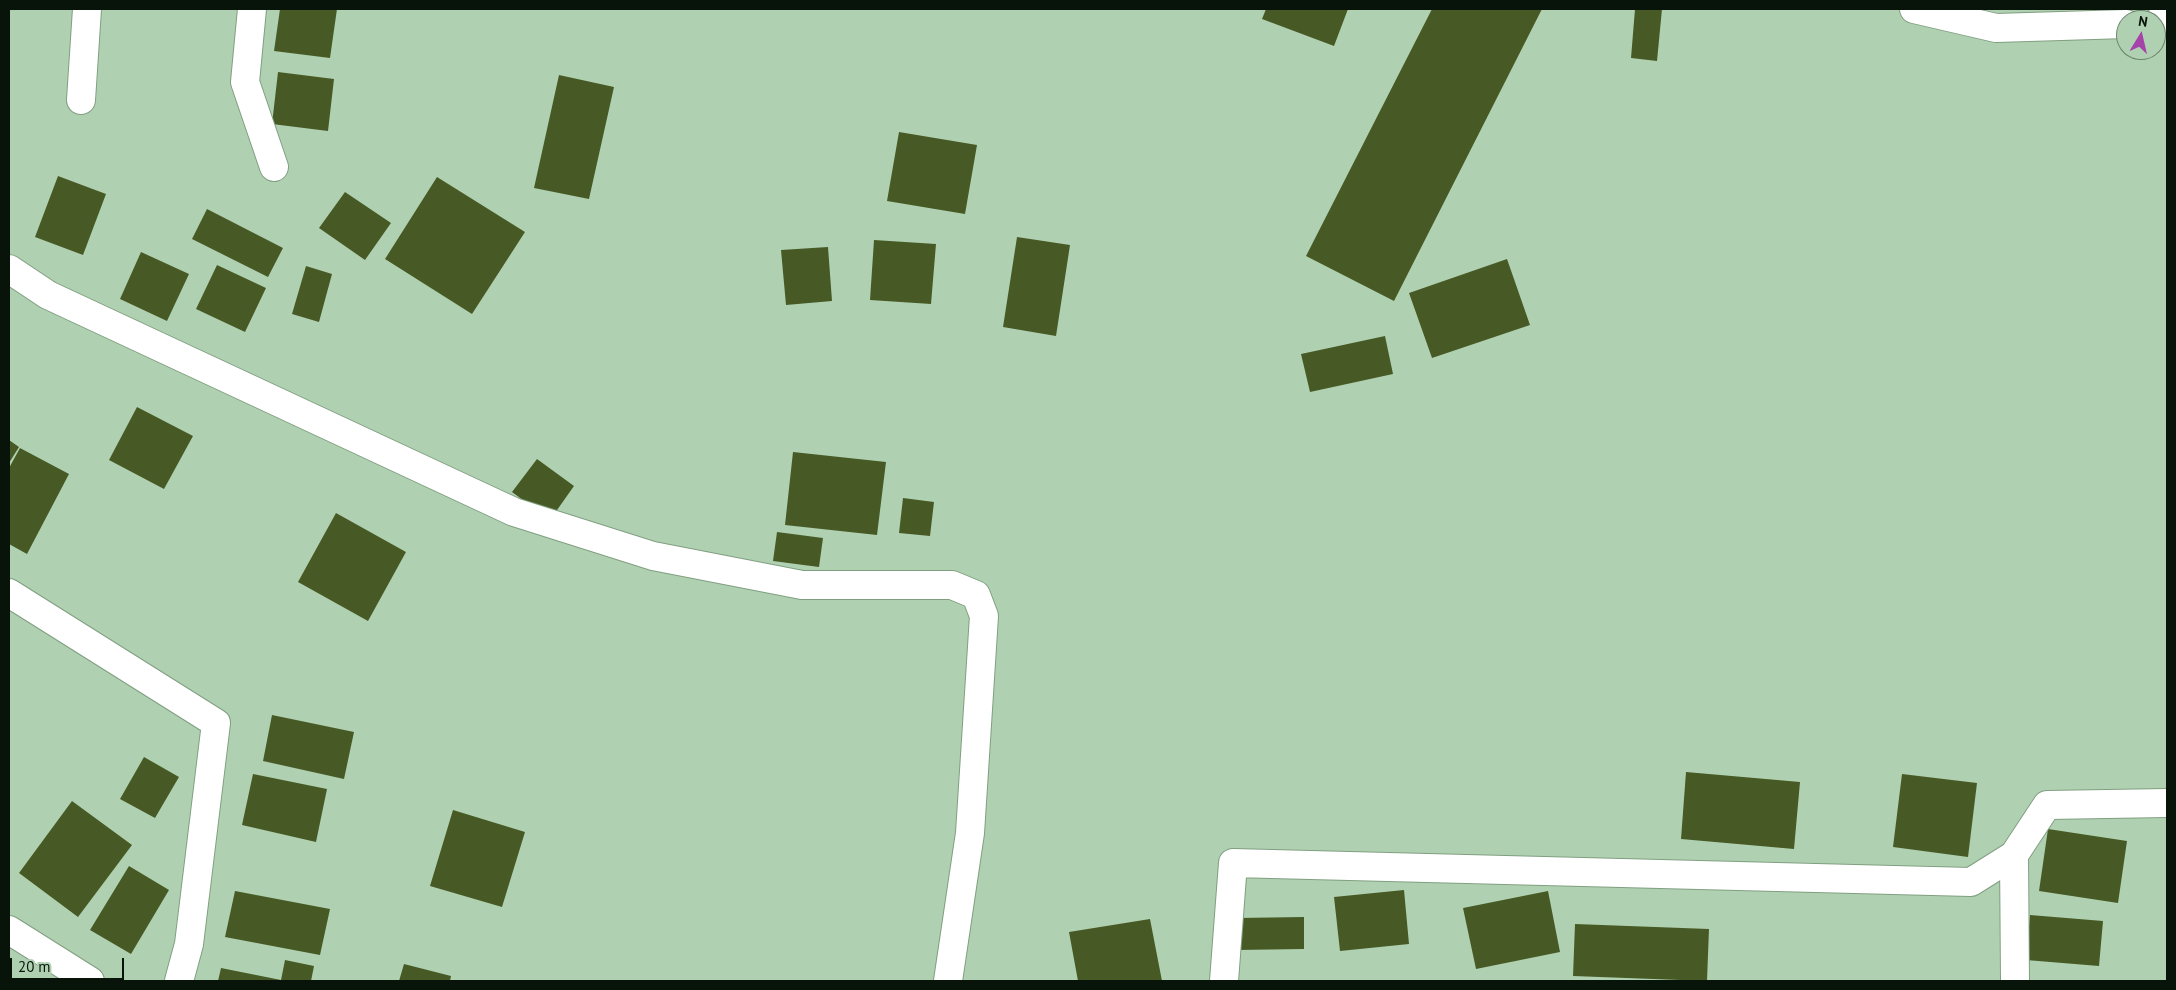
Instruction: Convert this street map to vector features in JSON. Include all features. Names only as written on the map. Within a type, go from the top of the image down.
[{"type":"street","points":[[81,100],[87,9]]},
{"type":"street","points":[[252,9],[245,82],[274,167]]},
{"type":"street","points":[[1914,9],[1996,28],[2116,24]]},
{"type":"street","points":[[9,268],[48,295],[514,512],[654,556],[802,585],[952,585],[976,595],[984,616],[970,833],[948,981]]},
{"type":"street","points":[[9,593],[216,724],[190,944],[179,981]]},
{"type":"street","points":[[1224,981],[1233,863],[1971,882],[2014,855],[2047,805],[2167,803]]},
{"type":"street","points":[[2014,855],[2015,981]]},
{"type":"street","points":[[9,930],[90,981]]},
{"type":"building","points":[[280,9],[337,9],[330,58],[274,51]]},
{"type":"building","points":[[1266,9],[1348,9],[1334,46],[1262,19]]},
{"type":"building","points":[[1432,9],[1542,9],[1394,301],[1306,256]]},
{"type":"building","points":[[1635,9],[1662,9],[1657,61],[1631,58]]},
{"type":"building","points":[[278,72],[334,79],[328,131],[272,124]]},
{"type":"building","points":[[559,75],[614,87],[589,199],[534,188]]},
{"type":"building","points":[[899,132],[977,145],[965,214],[887,201]]},
{"type":"building","points":[[58,176],[106,194],[83,255],[35,237]]},
{"type":"building","points":[[437,177],[525,232],[472,314],[385,259]]},
{"type":"building","points":[[345,192],[391,223],[365,260],[319,228]]},
{"type":"building","points":[[207,209],[283,248],[268,277],[192,239]]},
{"type":"building","points":[[1017,237],[1070,245],[1056,336],[1003,327]]},
{"type":"building","points":[[874,240],[936,244],[931,304],[870,300]]},
{"type":"building","points":[[828,247],[832,301],[786,305],[781,250]]},
{"type":"building","points":[[141,252],[189,274],[167,321],[120,299]]},
{"type":"building","points":[[1507,259],[1530,325],[1432,358],[1409,293]]},
{"type":"building","points":[[217,265],[266,288],[245,332],[196,309]]},
{"type":"building","points":[[306,266],[332,274],[319,322],[292,314]]},
{"type":"building","points":[[1385,336],[1393,374],[1310,392],[1301,354]]},
{"type":"building","points":[[137,407],[193,436],[164,489],[109,460]]},
{"type":"building","points":[[9,440],[19,447],[9,463]]},
{"type":"building","points":[[20,448],[69,474],[27,554],[9,544],[9,468]]},
{"type":"building","points":[[793,452],[886,462],[877,535],[785,525]]},
{"type":"building","points":[[537,459],[574,486],[550,520],[512,492]]},
{"type":"building","points":[[903,498],[934,502],[930,536],[899,533]]},
{"type":"building","points":[[336,513],[406,552],[368,621],[298,582]]},
{"type":"building","points":[[777,532],[823,538],[819,567],[773,561]]},
{"type":"building","points":[[272,715],[354,732],[344,779],[263,761]]},
{"type":"building","points":[[144,757],[179,777],[155,818],[120,799]]},
{"type":"building","points":[[1686,772],[1800,782],[1794,849],[1681,839]]},
{"type":"building","points":[[253,774],[327,789],[316,842],[242,825]]},
{"type":"building","points":[[1902,774],[1977,783],[1968,857],[1893,847]]},
{"type":"building","points":[[72,801],[132,845],[78,917],[19,873]]},
{"type":"building","points":[[453,810],[525,832],[502,907],[430,886]]},
{"type":"building","points":[[2048,829],[2127,841],[2118,903],[2039,891]]},
{"type":"building","points":[[129,866],[169,890],[131,954],[90,930]]},
{"type":"building","points":[[1404,890],[1409,944],[1340,951],[1334,897]]},
{"type":"building","points":[[235,891],[330,909],[320,955],[225,937]]},
{"type":"building","points":[[1548,891],[1560,952],[1476,969],[1463,908]]},
{"type":"building","points":[[2030,915],[2103,921],[2099,966],[2026,960]]},
{"type":"building","points":[[1304,917],[1304,949],[1237,950],[1237,918]]},
{"type":"building","points":[[1150,919],[1162,981],[1078,981],[1069,932]]},
{"type":"building","points":[[1575,924],[1709,929],[1707,981],[1573,976]]},
{"type":"building","points":[[285,960],[314,966],[311,981],[218,981],[221,968],[281,980]]},
{"type":"building","points":[[404,964],[451,976],[450,981],[399,981]]}]
